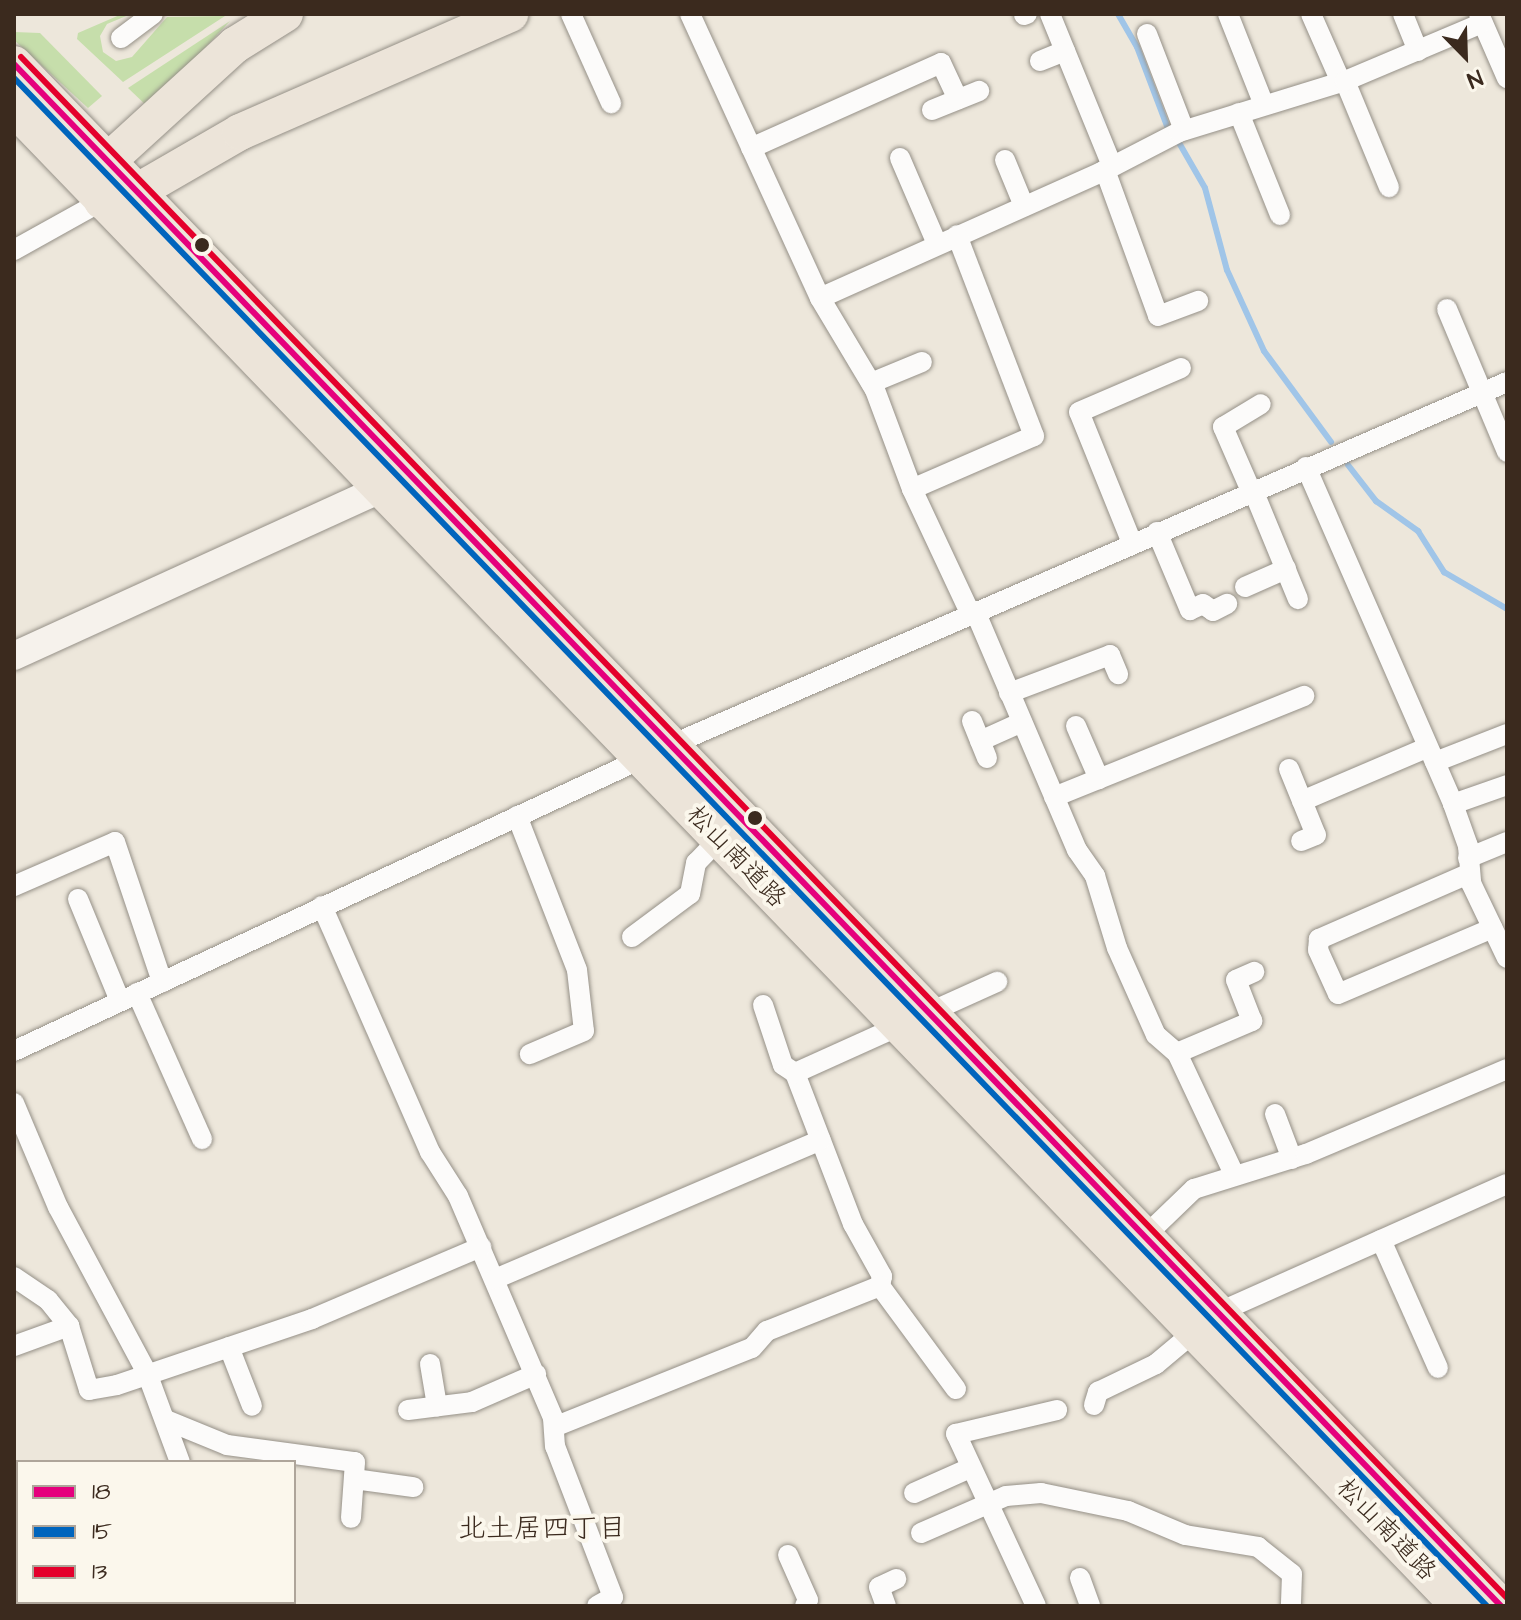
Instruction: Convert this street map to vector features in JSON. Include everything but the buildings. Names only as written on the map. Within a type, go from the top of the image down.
[{"type":"highway","points":[[285,14],[235,45],[108,161],[102,201],[138,191],[185,162],[283,112],[510,14]]},
{"type":"highway","name":"松山南道路","points":[[14,64],[138,191],[398,481],[914,1020],[1206,1322],[1501,1606]]},
{"type":"highway","name":"松山南道路","points":[[14,108],[102,201],[398,481]]},
{"type":"highway","name":"松山南道路","points":[[656,751],[719,839],[1143,1238],[1206,1322],[1459,1606]]},
{"type":"street","points":[[121,38],[153,14]]},
{"type":"street","points":[[571,14],[611,103]]},
{"type":"street","points":[[690,14],[820,298],[856,366],[871,383],[912,489],[972,612],[1054,797],[1095,876],[1117,948],[1156,1035],[1177,1053],[1234,1174]]},
{"type":"street","points":[[1050,14],[1108,168],[1158,316],[1198,301]]},
{"type":"street","points":[[1228,14],[1264,105]]},
{"type":"street","points":[[1311,14],[1389,187]]},
{"type":"street","points":[[1403,14],[1418,51]]},
{"type":"street","points":[[820,298],[1108,168],[1184,130],[1343,81],[1418,51],[1480,18],[1500,44],[1507,78]]},
{"type":"street","points":[[1147,34],[1184,130]]},
{"type":"street","points":[[1040,61],[1065,51]]},
{"type":"street","points":[[751,148],[941,63],[958,99]]},
{"type":"street","points":[[932,110],[979,91]]},
{"type":"street","points":[[1239,113],[1280,215]]},
{"type":"street","points":[[900,158],[937,244]]},
{"type":"street","points":[[1005,160],[1024,206]]},
{"type":"street","points":[[14,250],[102,201]]},
{"type":"street","points":[[912,489],[1034,436],[957,235]]},
{"type":"street","points":[[1447,309],[1507,452]]},
{"type":"street","points":[[871,383],[922,362]]},
{"type":"street","points":[[1132,543],[1079,412],[1181,368]]},
{"type":"street","points":[[14,1051],[656,751],[1507,382]]},
{"type":"street","points":[[1261,404],[1223,427],[1298,599]]},
{"type":"street","points":[[1306,467],[1453,804],[1468,866],[1507,958]]},
{"type":"street","points":[[14,656],[398,481]]},
{"type":"street","points":[[1157,532],[1190,610],[1203,604],[1213,611],[1227,604]]},
{"type":"street","points":[[1245,587],[1286,569]]},
{"type":"street","points":[[1009,693],[1110,655],[1118,674]]},
{"type":"street","points":[[1054,797],[1304,696]]},
{"type":"street","points":[[980,740],[1022,722]]},
{"type":"street","points":[[1076,726],[1099,779]]},
{"type":"street","points":[[1302,801],[1431,755],[1507,734]]},
{"type":"street","points":[[1289,769],[1316,835],[1301,841]]},
{"type":"street","points":[[1453,804],[1507,785]]},
{"type":"street","points":[[517,816],[577,970],[584,1031],[530,1054]]},
{"type":"street","points":[[632,937],[690,894],[696,863],[719,839]]},
{"type":"street","points":[[14,886],[115,842],[162,982]]},
{"type":"street","points":[[1493,928],[1338,994],[1318,950],[1319,939],[1468,866],[1507,842]]},
{"type":"street","points":[[78,899],[202,1139]]},
{"type":"street","points":[[322,906],[430,1152],[481,1247],[536,1374],[554,1427],[555,1446],[613,1597],[597,1606]]},
{"type":"street","points":[[1177,1053],[1252,1021],[1236,980],[1254,972]]},
{"type":"street","points":[[795,1073],[997,982]]},
{"type":"street","points":[[763,1005],[783,1065],[795,1073],[853,1224],[882,1276],[880,1286],[956,1389]]},
{"type":"street","points":[[1143,1238],[1182,1196],[1234,1174],[1292,1159],[1507,1069]]},
{"type":"street","points":[[14,1103],[58,1207],[147,1373],[179,1460]]},
{"type":"street","points":[[1275,1114],[1292,1159]]},
{"type":"street","points":[[495,1279],[821,1140]]},
{"type":"street","points":[[1094,1405],[1098,1392],[1156,1364],[1206,1322],[1507,1184]]},
{"type":"street","points":[[1381,1240],[1438,1368]]},
{"type":"street","points":[[14,1277],[48,1300],[69,1326],[89,1390],[312,1319],[481,1247]]},
{"type":"street","points":[[554,1427],[752,1348],[767,1331],[880,1286]]},
{"type":"street","points":[[14,1346],[69,1326]]},
{"type":"street","points":[[229,1347],[252,1406]]},
{"type":"street","points":[[430,1364],[437,1406]]},
{"type":"street","points":[[408,1410],[472,1402],[536,1374]]},
{"type":"street","points":[[1036,1606],[991,1503],[970,1468],[956,1434],[1057,1410]]},
{"type":"street","points":[[166,1420],[227,1445],[277,1457],[355,1462],[351,1518]]},
{"type":"street","points":[[914,1493],[970,1468]]},
{"type":"street","points":[[354,1479],[413,1487]]},
{"type":"street","points":[[921,1533],[991,1503],[1041,1493],[1128,1511],[1185,1535],[1258,1547],[1292,1574],[1291,1606]]},
{"type":"street","points":[[788,1555],[813,1600]]},
{"type":"street","points":[[1080,1578],[1090,1606]]},
{"type":"street","points":[[886,1606],[879,1587],[896,1579]]},
{"type":"green space","points":[[122,14],[131,14],[107,24],[100,36],[103,52],[116,61],[132,57],[167,17],[225,16],[123,82],[77,39],[78,33]]},
{"type":"green space","points":[[230,21],[149,108],[128,88]]},
{"type":"green space","points":[[14,32],[40,33],[102,96],[88,108],[14,40]]},
{"type":"waterway","points":[[1118,14],[1137,47],[1167,126]]},
{"type":"waterway","points":[[1178,141],[1205,188],[1227,270],[1264,351],[1331,442]]},
{"type":"waterway","points":[[1348,465],[1376,501],[1418,531],[1444,572],[1507,609]]},
{"type":"transit line","name":"13","points":[[21,57],[1507,1598]]},
{"type":"transit line","name":"18","points":[[14,64],[1501,1606]]},
{"type":"transit line","name":"15","points":[[14,78],[1487,1606]]},
{"type":"district","name":"北土居四丁目","points":[[542,1529]]}]
